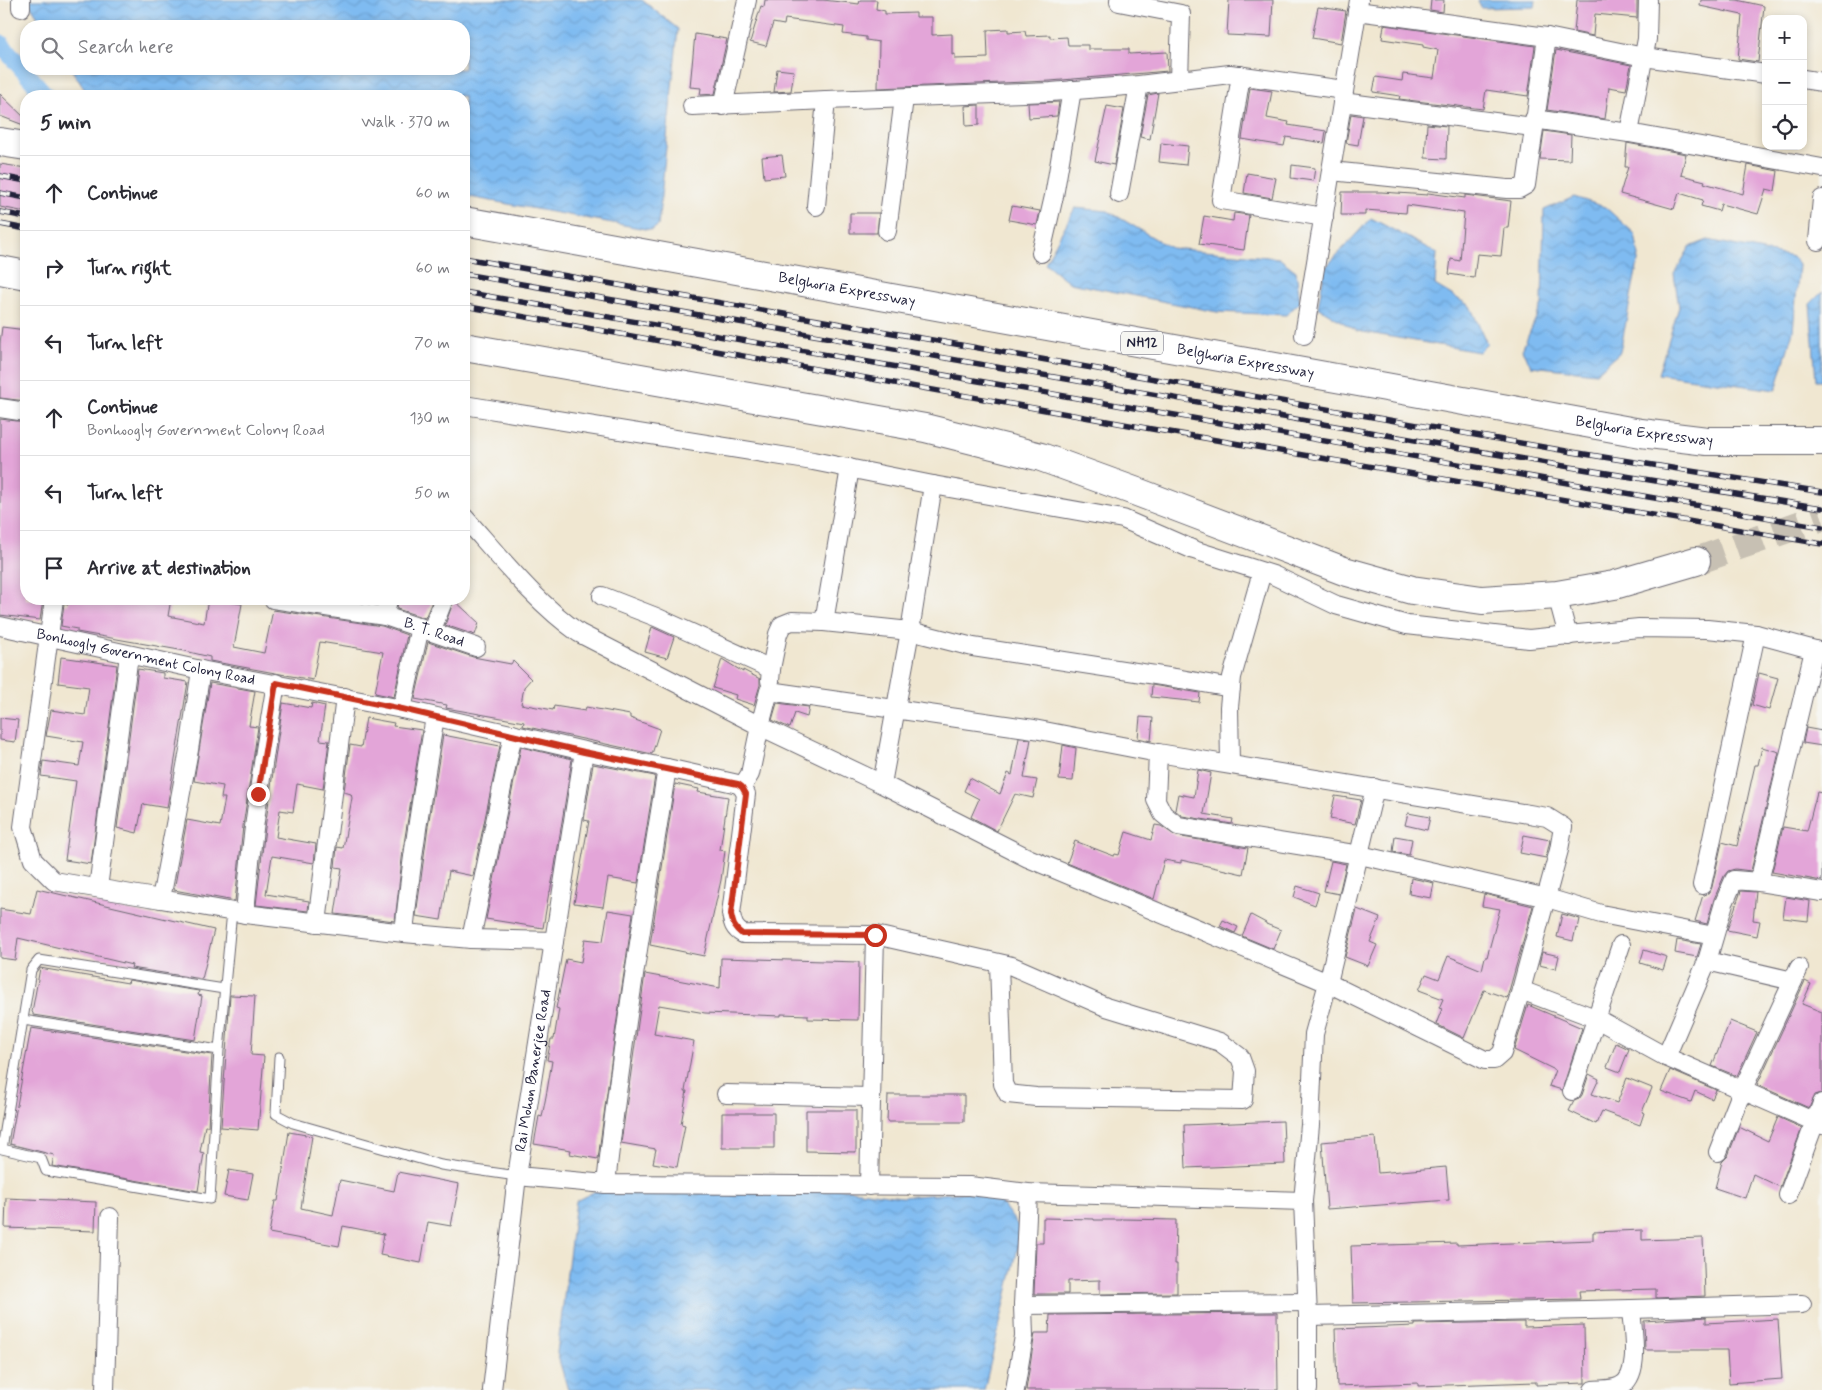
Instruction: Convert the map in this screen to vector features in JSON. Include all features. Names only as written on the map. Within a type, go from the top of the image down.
[{"type":"highway","points":[[0,142],[20,145]]},
{"type":"highway","name":"Belghoria Expressway","points":[[470,222],[1641,433],[1707,441],[1822,441]]},
{"type":"highway","points":[[0,270],[20,273]]},
{"type":"highway","points":[[470,348],[926,428],[985,442],[1041,458],[1137,492],[1344,571],[1412,590],[1482,600],[1557,596],[1614,585],[1696,561]]},
{"type":"street","points":[[723,106],[747,0]]},
{"type":"street","points":[[1120,0],[1119,2],[1181,14],[1179,80]]},
{"type":"street","points":[[1629,133],[1647,39],[1648,0]]},
{"type":"street","points":[[1304,335],[1358,6],[1547,37],[1644,57],[1762,73]]},
{"type":"street","points":[[1331,171],[1519,189],[1526,185],[1547,37]]},
{"type":"street","points":[[692,106],[1072,90],[1139,85],[1230,74],[1343,96],[1534,123],[1629,133],[1822,168]]},
{"type":"street","points":[[1241,75],[1221,200],[1324,217]]},
{"type":"street","points":[[1807,80],[1822,82]]},
{"type":"street","points":[[1119,194],[1139,85]]},
{"type":"street","points":[[1041,253],[1054,196],[1072,90]]},
{"type":"street","points":[[887,231],[904,98]]},
{"type":"street","points":[[816,206],[826,100]]},
{"type":"street","points":[[1818,241],[1822,199]]},
{"type":"street","points":[[470,406],[795,458],[1123,519],[1194,550],[1262,572],[1336,606],[1407,625],[1529,639],[1639,628],[1707,629],[1756,634],[1818,651],[1759,882]]},
{"type":"street","points":[[0,408],[20,411]]},
{"type":"street","points":[[824,622],[850,468]]},
{"type":"street","points":[[882,784],[910,631],[933,485]]},
{"type":"street","points":[[470,524],[515,575],[562,620],[580,633],[759,732],[882,784],[1028,858],[1485,1060],[1494,1060],[1502,1053],[1559,850],[1562,827],[1547,817],[1158,753],[1034,729],[769,691]]},
{"type":"street","points":[[1230,764],[1228,706],[1232,677],[1262,572]]},
{"type":"street","points":[[602,596],[656,617],[771,669]]},
{"type":"street","points":[[1557,596],[1568,636]]},
{"type":"street","points":[[53,605],[23,827],[34,860],[54,881],[161,898],[238,913],[318,923],[471,939],[554,941]]},
{"type":"street","name":"B. T. Road","points":[[358,605],[386,607],[426,629],[476,647]]},
{"type":"street","points":[[402,709],[426,629],[440,605]]},
{"type":"street","points":[[999,963],[1003,1084],[1008,1094],[1036,1097],[1244,1100],[1244,1070],[1240,1057],[1220,1042],[1106,1008],[1012,966],[999,963],[875,935],[742,934],[736,930],[731,914],[746,781],[769,691],[771,669],[778,634],[782,624],[792,621],[824,622],[910,631],[973,647],[1181,678],[1231,688]]},
{"type":"street","name":"Bonhoogly Government Colony Road","points":[[0,626],[201,670],[346,697],[513,734],[584,752],[738,784],[746,781]]},
{"type":"street","points":[[1702,885],[1756,634]]},
{"type":"street","points":[[98,888],[129,655]]},
{"type":"street","points":[[161,898],[189,750],[201,670]]},
{"type":"street","points":[[238,913],[276,683]]},
{"type":"street","points":[[318,923],[346,697]]},
{"type":"street","points":[[404,933],[410,874],[435,717]]},
{"type":"street","points":[[471,939],[513,734]]},
{"type":"street","name":"Rai Mohon Banerjee Road","points":[[492,1390],[517,1176],[584,752]]},
{"type":"street","points":[[1158,753],[1156,800],[1163,814],[1178,826],[1360,855],[1547,898],[1601,914],[1714,936]]},
{"type":"street","points":[[606,1184],[623,1047],[667,768]]},
{"type":"street","points":[[1308,1390],[1308,1309],[1303,1201],[1310,1125],[1314,1034],[1360,855],[1375,788]]},
{"type":"street","points":[[1666,1057],[1707,961],[1724,903],[1734,880],[1822,892]]},
{"type":"street","points":[[869,1186],[875,935]]},
{"type":"street","points":[[1572,1091],[1621,945]]},
{"type":"street","points":[[1707,961],[1796,975],[1742,1091],[1718,1152]]},
{"type":"street","points":[[1521,990],[1595,1018],[1666,1057],[1818,1124]]},
{"type":"street","points":[[726,1094],[871,1097]]},
{"type":"street","points":[[1788,1195],[1818,1124],[1822,1103]]},
{"type":"street","points":[[517,1176],[606,1184],[970,1186],[1028,1193],[1303,1201]]},
{"type":"street","points":[[1015,1390],[1024,1336],[1023,1305],[1028,1193]]},
{"type":"street","points":[[105,1390],[110,1217]]},
{"type":"street","points":[[1023,1305],[1308,1309],[1631,1309],[1802,1304]]},
{"type":"street","points":[[1593,1390],[1620,1386],[1628,1378],[1634,1366],[1631,1309]]},
{"type":"lane","points":[[224,989],[39,960],[31,970],[2,1149],[41,1158],[46,1171],[210,1199],[224,989],[238,913]]},
{"type":"lane","points":[[23,1020],[219,1050]]},
{"type":"lane","points":[[279,1057],[276,1114],[293,1123],[441,1165],[517,1176]]},
{"type":"water","points":[[29,0],[642,0],[678,29],[658,226],[651,230],[470,197],[470,90],[85,90],[75,75],[470,75],[470,20],[40,20]]},
{"type":"water","points":[[1478,0],[1536,0],[1535,7],[1481,8]]},
{"type":"water","points":[[1574,197],[1605,207],[1635,234],[1639,256],[1620,352],[1596,373],[1531,366],[1522,350],[1542,304],[1544,210]]},
{"type":"water","points":[[1075,208],[1108,211],[1171,248],[1279,258],[1296,271],[1300,302],[1286,315],[1217,312],[1070,283],[1045,263]]},
{"type":"water","points":[[1371,218],[1437,253],[1435,285],[1470,306],[1487,344],[1479,352],[1357,331],[1318,307],[1325,268]]},
{"type":"water","points":[[1708,240],[1793,257],[1799,265],[1793,331],[1776,390],[1658,374],[1679,307],[1674,274],[1690,247]]},
{"type":"water","points":[[1822,292],[1822,380],[1816,380],[1810,304]]},
{"type":"water","points":[[617,1180],[790,1181],[901,1197],[992,1190],[1022,1231],[984,1390],[568,1390],[557,1353],[576,1201]]},
{"type":"building","points":[[765,0],[823,0],[859,4],[860,0],[877,0],[876,9],[885,11],[885,14],[916,13],[916,17],[932,17],[932,35],[952,34],[952,55],[955,54],[955,59],[988,58],[987,30],[1008,29],[1008,32],[1025,31],[1026,36],[1050,35],[1050,38],[1067,37],[1068,45],[1088,45],[1088,49],[1129,49],[1129,54],[1167,52],[1168,71],[1050,81],[878,88],[879,42],[866,40],[866,37],[843,34],[844,27],[785,19],[784,25],[773,23],[766,46],[750,42],[761,6],[764,7]]},
{"type":"building","points":[[1229,0],[1273,0],[1271,37],[1227,35]]},
{"type":"building","points":[[1431,0],[1444,0],[1443,12],[1430,10]]},
{"type":"building","points":[[1577,0],[1637,0],[1637,18],[1595,14],[1593,36],[1574,32]]},
{"type":"building","points":[[1701,0],[1737,0],[1764,6],[1758,62],[1738,59],[1742,15],[1700,6]]},
{"type":"building","points":[[1318,7],[1346,11],[1341,43],[1312,38]]},
{"type":"building","points":[[1384,25],[1535,46],[1528,96],[1486,90],[1483,109],[1399,99],[1400,96],[1373,92],[1376,77],[1402,81],[1403,74],[1434,78],[1438,50],[1423,47],[1423,45],[1382,39]]},
{"type":"building","points":[[695,34],[727,39],[715,94],[700,95],[701,88],[690,87]]},
{"type":"building","points":[[1556,50],[1631,65],[1626,90],[1609,87],[1605,119],[1547,110]]},
{"type":"building","points":[[777,69],[794,71],[791,91],[774,92]]},
{"type":"building","points":[[1250,88],[1272,91],[1267,118],[1289,122],[1288,125],[1326,131],[1324,143],[1286,137],[1284,146],[1242,139]]},
{"type":"building","points":[[1158,93],[1150,139],[1140,137],[1148,95]]},
{"type":"building","points":[[0,94],[20,113],[20,124],[0,116]]},
{"type":"building","points":[[1059,102],[1057,116],[1029,118],[1028,103]]},
{"type":"building","points":[[979,105],[979,125],[966,126],[965,106]]},
{"type":"building","points":[[1107,106],[1124,109],[1114,165],[1095,161]]},
{"type":"building","points":[[1351,114],[1363,116],[1358,145],[1346,143]]},
{"type":"building","points":[[1427,124],[1447,126],[1446,159],[1425,158]]},
{"type":"building","points":[[1544,131],[1571,135],[1570,160],[1540,159]]},
{"type":"building","points":[[1161,143],[1188,146],[1186,165],[1159,162]]},
{"type":"building","points":[[1627,143],[1686,154],[1681,175],[1743,194],[1748,165],[1778,171],[1775,191],[1766,189],[1758,214],[1721,204],[1719,211],[1701,206],[1703,200],[1679,193],[1674,209],[1620,194],[1628,167],[1625,167]]},
{"type":"building","points":[[782,155],[785,176],[764,178],[762,157]]},
{"type":"building","points":[[0,164],[20,167],[20,211],[0,207]]},
{"type":"building","points":[[1292,165],[1315,168],[1313,181],[1291,178]]},
{"type":"building","points":[[1247,173],[1276,178],[1272,198],[1244,193]]},
{"type":"building","points":[[1342,192],[1428,195],[1428,193],[1465,198],[1465,195],[1511,201],[1508,228],[1504,228],[1501,256],[1477,254],[1474,278],[1449,274],[1451,259],[1460,261],[1464,213],[1407,205],[1406,213],[1365,210],[1365,215],[1341,215]]},
{"type":"building","points":[[1012,206],[1040,211],[1037,225],[1009,220]]},
{"type":"building","points":[[850,213],[879,213],[877,233],[850,233]]},
{"type":"building","points":[[1234,213],[1249,215],[1244,250],[1199,244],[1204,216],[1233,221]]},
{"type":"building","points":[[2,327],[20,329],[20,400],[0,398],[0,343]]},
{"type":"building","points":[[0,419],[20,421],[20,605],[42,605],[40,620],[0,615]]},
{"type":"building","points":[[64,605],[170,605],[168,616],[204,623],[207,605],[242,605],[234,647],[264,653],[273,610],[382,626],[407,635],[394,697],[375,693],[383,652],[320,642],[313,680],[210,661],[210,657],[185,651],[77,632],[77,629],[61,626]]},
{"type":"building","points":[[397,605],[430,605],[425,618],[397,609]]},
{"type":"building","points":[[452,605],[459,605],[479,623],[475,635],[445,625]]},
{"type":"building","points":[[652,627],[674,637],[667,658],[645,652]]},
{"type":"building","points":[[428,642],[473,657],[511,664],[513,661],[531,679],[524,687],[521,704],[553,710],[554,706],[585,711],[586,707],[630,715],[630,718],[660,729],[652,754],[523,726],[524,722],[446,708],[447,705],[415,699]]},
{"type":"building","points":[[61,657],[117,665],[91,864],[65,860],[76,781],[41,776],[43,761],[79,766],[83,742],[46,736],[51,710],[85,715],[89,687],[58,683]]},
{"type":"building","points":[[722,659],[743,672],[743,670],[760,679],[754,705],[735,699],[736,695],[713,688]]},
{"type":"building","points":[[138,669],[163,673],[163,678],[188,682],[167,808],[143,804],[137,833],[117,828]]},
{"type":"building","points":[[1759,673],[1778,678],[1769,710],[1752,705]]},
{"type":"building","points":[[210,683],[255,691],[249,726],[258,727],[243,826],[235,901],[174,890],[187,820],[220,826],[225,798],[221,798],[223,786],[194,781]]},
{"type":"building","points":[[1152,685],[1200,693],[1199,702],[1151,697]]},
{"type":"building","points":[[283,703],[311,708],[312,703],[325,706],[320,740],[329,741],[323,789],[297,784],[293,812],[280,810],[276,837],[316,844],[314,863],[272,856],[266,894],[309,901],[308,911],[256,905]]},
{"type":"building","points":[[777,703],[809,707],[807,717],[795,713],[790,728],[772,720]]},
{"type":"building","points":[[1140,717],[1153,718],[1151,741],[1138,738]]},
{"type":"building","points":[[0,718],[18,720],[15,742],[0,740]]},
{"type":"building","points":[[366,718],[394,723],[393,726],[422,730],[403,850],[395,921],[335,914],[342,868],[335,867],[337,847],[343,848],[352,798],[351,794],[344,792],[350,745],[361,747]]},
{"type":"building","points":[[1806,728],[1822,731],[1822,746],[1803,743]]},
{"type":"building","points":[[443,735],[500,746],[473,876],[449,871],[441,920],[416,916]]},
{"type":"building","points":[[1019,738],[1031,739],[1024,778],[1037,780],[1033,798],[1015,794],[997,831],[971,817],[979,799],[964,791],[970,778],[1000,794],[1008,773],[1012,775]]},
{"type":"building","points":[[1063,745],[1076,748],[1073,781],[1059,780]]},
{"type":"building","points":[[521,747],[572,759],[543,928],[486,919]]},
{"type":"building","points":[[1762,747],[1779,752],[1751,871],[1735,869],[1728,871],[1714,899],[1707,924],[1695,921],[1703,895],[1710,892],[1712,887],[1722,842],[1737,846],[1755,765],[1758,765]]},
{"type":"building","points":[[593,764],[655,776],[638,883],[608,878],[603,907],[574,903],[589,821],[584,820]]},
{"type":"building","points":[[1198,770],[1211,773],[1204,814],[1233,819],[1232,824],[1182,816],[1175,810],[1178,794],[1194,797]]},
{"type":"building","points":[[675,784],[699,789],[698,792],[728,797],[720,850],[725,851],[721,880],[704,956],[650,945]]},
{"type":"building","points":[[1817,792],[1822,793],[1822,881],[1772,872],[1783,827],[1807,831]]},
{"type":"building","points":[[1335,796],[1361,800],[1355,824],[1330,819]]},
{"type":"building","points":[[1408,813],[1430,817],[1427,830],[1405,825]]},
{"type":"building","points":[[1155,825],[1161,826],[1176,836],[1248,848],[1243,874],[1181,860],[1181,863],[1164,860],[1154,899],[1067,863],[1075,841],[1114,856],[1115,854],[1119,855],[1126,832],[1151,840]]},
{"type":"building","points":[[1524,835],[1550,840],[1546,858],[1520,853]]},
{"type":"building","points":[[1395,836],[1412,839],[1409,855],[1393,852]]},
{"type":"building","points":[[1331,861],[1346,864],[1339,894],[1324,891]]},
{"type":"building","points":[[1411,878],[1434,883],[1431,898],[1409,894]]},
{"type":"building","points":[[1297,886],[1319,893],[1315,905],[1294,897]]},
{"type":"building","points":[[37,889],[214,930],[202,979],[131,968],[132,965],[18,938],[15,960],[0,958],[0,909],[31,914]]},
{"type":"building","points":[[1741,891],[1756,892],[1753,920],[1760,921],[1757,936],[1727,930]]},
{"type":"building","points":[[1484,894],[1533,906],[1507,998],[1484,990],[1464,1038],[1436,1024],[1442,1009],[1439,1008],[1443,999],[1419,990],[1426,974],[1439,979],[1448,956],[1482,970],[1500,909],[1482,906]]},
{"type":"building","points":[[1786,897],[1810,901],[1808,921],[1783,918]]},
{"type":"building","points":[[1357,909],[1380,918],[1370,942],[1377,945],[1368,966],[1345,957]]},
{"type":"building","points":[[608,910],[633,914],[598,1159],[570,1154],[571,1150],[534,1144],[539,1116],[542,1117],[547,1091],[552,1061],[547,1060],[551,1039],[554,1039],[559,1009],[556,1008],[566,959],[581,962],[585,939],[603,941]]},
{"type":"building","points":[[1562,914],[1580,919],[1573,941],[1557,937]]},
{"type":"building","points":[[1251,915],[1281,930],[1273,949],[1242,936]]},
{"type":"building","points":[[1223,920],[1238,927],[1235,933],[1220,926]]},
{"type":"building","points":[[1677,940],[1701,944],[1697,957],[1675,953]]},
{"type":"building","points":[[1644,950],[1667,957],[1663,970],[1640,963]]},
{"type":"building","points":[[1542,952],[1559,956],[1556,969],[1539,965]]},
{"type":"building","points":[[721,958],[859,962],[858,1020],[808,1019],[808,1015],[781,1014],[781,1016],[705,1013],[659,1005],[654,1034],[694,1041],[681,1124],[685,1125],[677,1167],[653,1163],[656,1149],[621,1143],[645,974],[720,988]]},
{"type":"building","points":[[40,968],[128,983],[129,980],[199,991],[198,995],[202,996],[195,1040],[33,1015]]},
{"type":"building","points":[[1805,981],[1811,984],[1802,1004],[1822,1012],[1822,1093],[1815,1095],[1809,1108],[1757,1085]]},
{"type":"building","points":[[230,995],[255,996],[251,1055],[264,1056],[258,1130],[221,1127]]},
{"type":"building","points":[[1528,1005],[1582,1028],[1562,1090],[1549,1086],[1555,1070],[1514,1050]]},
{"type":"building","points":[[1730,1021],[1757,1032],[1737,1076],[1712,1066]]},
{"type":"building","points":[[31,1028],[212,1055],[208,1126],[205,1126],[200,1152],[204,1153],[198,1191],[52,1166],[54,1155],[10,1144]]},
{"type":"building","points":[[1616,1043],[1629,1049],[1620,1072],[1607,1067]]},
{"type":"building","points":[[1670,1070],[1716,1090],[1712,1099],[1695,1091],[1691,1102],[1661,1091]]},
{"type":"building","points":[[1589,1074],[1599,1079],[1592,1094],[1617,1103],[1627,1078],[1652,1088],[1642,1112],[1644,1113],[1640,1125],[1602,1111],[1596,1124],[1569,1111],[1574,1101],[1582,1095]]},
{"type":"building","points":[[888,1095],[964,1095],[964,1122],[887,1122]]},
{"type":"building","points":[[806,1110],[856,1110],[856,1152],[806,1151]]},
{"type":"building","points":[[722,1113],[774,1113],[774,1148],[722,1148]]},
{"type":"building","points":[[1778,1117],[1802,1128],[1780,1187],[1753,1174],[1745,1198],[1715,1188],[1722,1162],[1728,1156],[1739,1127],[1768,1141]]},
{"type":"building","points":[[1283,1121],[1285,1164],[1186,1168],[1184,1125]]},
{"type":"building","points":[[289,1132],[312,1136],[301,1208],[333,1215],[340,1180],[394,1191],[398,1172],[459,1184],[451,1226],[428,1222],[421,1263],[380,1255],[384,1234],[343,1226],[339,1246],[269,1233],[275,1201],[278,1201]]},
{"type":"building","points":[[1375,1137],[1378,1173],[1446,1167],[1449,1200],[1327,1209],[1322,1142]]},
{"type":"building","points":[[229,1170],[253,1174],[248,1200],[224,1196]]},
{"type":"building","points":[[6,1198],[96,1202],[95,1231],[5,1228]]},
{"type":"building","points":[[1043,1218],[1176,1220],[1175,1264],[1177,1264],[1177,1293],[1100,1294],[1100,1280],[1068,1281],[1068,1294],[1034,1294],[1036,1243],[1043,1243]]},
{"type":"building","points":[[1642,1230],[1642,1240],[1703,1238],[1705,1296],[1656,1298],[1656,1289],[1579,1291],[1580,1299],[1353,1303],[1351,1246],[1457,1243],[1457,1245],[1593,1240],[1593,1232]]},
{"type":"building","points":[[1277,1313],[1278,1390],[1026,1390],[1035,1333],[1049,1333],[1050,1315]]},
{"type":"building","points":[[1706,1317],[1706,1323],[1778,1319],[1782,1379],[1729,1383],[1727,1350],[1645,1350],[1644,1321]]},
{"type":"building","points":[[1524,1322],[1524,1327],[1584,1325],[1585,1383],[1536,1385],[1536,1382],[1418,1386],[1418,1383],[1337,1386],[1335,1329],[1415,1326],[1415,1324]]},
{"type":"waterway","points":[[0,43],[20,66]]},
{"type":"waterway","points":[[28,75],[41,90]]},
{"type":"tunnel","points":[[1696,561],[1822,517]]},
{"type":"railway","points":[[0,176],[20,180]]},
{"type":"railway","points":[[0,193],[20,197]]},
{"type":"railway","points":[[0,212],[20,216]]},
{"type":"railway","points":[[0,224],[20,228]]},
{"type":"railway","points":[[470,259],[1572,452],[1822,492]]},
{"type":"railway","points":[[470,275],[1570,467],[1822,508]]},
{"type":"railway","points":[[470,293],[1822,527]]},
{"type":"railway","points":[[470,307],[1146,428],[1822,544]]},
{"type":"route","points":[[258,794],[276,683],[402,709],[584,752],[738,784],[746,794],[731,914],[736,930],[742,934],[875,935]]}]
